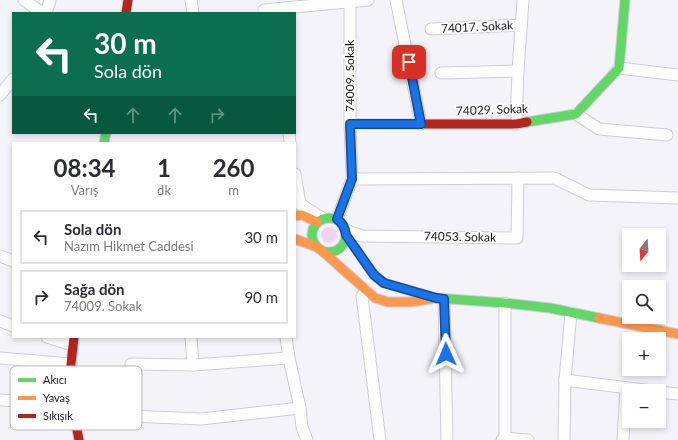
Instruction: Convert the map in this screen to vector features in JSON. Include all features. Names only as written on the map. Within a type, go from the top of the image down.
[{"type":"main road","points":[[126,12],[128,0]]},
{"type":"main road","points":[[576,114],[619,68],[625,0]]},
{"type":"main road","name":"74029. Sokak","points":[[350,124],[516,124],[576,114]]},
{"type":"main road","points":[[296,216],[302,215],[320,220]]},
{"type":"main road","points":[[440,299],[384,283],[374,275],[346,232],[343,224],[337,219],[328,217],[320,220],[314,226],[312,231],[313,242],[319,249],[375,298],[388,302],[409,302],[440,299],[505,303],[550,308],[678,334]]},
{"type":"main road","points":[[296,239],[327,252],[333,252],[342,246],[345,241],[346,232]]},
{"type":"main road","points":[[71,364],[73,341]]},
{"type":"main road","points":[[77,430],[79,440]]},
{"type":"street","points":[[24,0],[41,12]]},
{"type":"street","points":[[46,12],[50,0]]},
{"type":"street","points":[[190,0],[193,12]]},
{"type":"street","points":[[264,8],[368,0]]},
{"type":"street","points":[[396,0],[421,124]]},
{"type":"street","points":[[521,25],[524,0]]},
{"type":"street","name":"74009. Sokak","points":[[337,219],[352,179],[350,124],[350,2]]},
{"type":"street","name":"74017. Sokak","points":[[430,29],[521,25],[516,124]]},
{"type":"street","points":[[619,68],[678,75]]},
{"type":"street","points":[[441,73],[518,71]]},
{"type":"street","points":[[0,95],[12,80]]},
{"type":"street","points":[[576,114],[599,129],[667,135]]},
{"type":"street","name":"74053. Sokak","points":[[346,232],[362,236],[517,238],[518,178]]},
{"type":"street","points":[[352,179],[554,178],[589,195],[678,198]]},
{"type":"street","points":[[296,180],[300,204],[320,220]]},
{"type":"street","points":[[0,256],[12,260]]},
{"type":"street","points":[[366,291],[362,296],[380,440]]},
{"type":"street","points":[[440,299],[447,440]]},
{"type":"street","points":[[505,303],[504,440],[528,440]]},
{"type":"street","points":[[564,440],[565,380],[571,313]]},
{"type":"street","points":[[0,321],[12,326]]},
{"type":"street","points":[[54,338],[73,341]]},
{"type":"street","points":[[191,338],[193,364]]},
{"type":"street","points":[[286,338],[300,408],[302,427],[307,440]]},
{"type":"street","points":[[0,358],[71,364]]},
{"type":"street","points":[[131,364],[193,364],[289,358]]},
{"type":"street","points":[[565,380],[622,387]]},
{"type":"street","points":[[666,393],[678,394]]},
{"type":"street","points":[[0,400],[10,401]]},
{"type":"street","points":[[142,417],[201,419],[300,408]]},
{"type":"street","points":[[623,440],[624,428]]},
{"type":"shaded area","points":[[326,227],[332,227],[337,232],[335,241],[332,243],[326,243],[321,238],[321,232]]},
{"type":"traffic: fast","points":[[527,122],[576,114],[619,68],[625,0]]},
{"type":"traffic: fast","points":[[104,142],[106,134]]},
{"type":"traffic: fast","points":[[326,218],[332,218],[336,219],[343,225],[346,235],[345,242],[339,249],[332,252],[326,252],[322,251],[315,245],[312,238],[312,232],[313,228],[319,221],[326,218]]},
{"type":"traffic: fast","points":[[346,235],[374,275],[384,283],[436,298],[550,308],[599,318]]},
{"type":"traffic: slow","points":[[296,216],[302,215],[317,222]]},
{"type":"traffic: slow","points":[[296,239],[317,247]]},
{"type":"traffic: slow","points":[[321,250],[375,298],[388,302],[409,302],[431,299]]},
{"type":"traffic: slow","points":[[599,318],[678,334]]},
{"type":"traffic: jam","points":[[126,12],[128,0]]},
{"type":"traffic: jam","points":[[350,124],[516,124],[527,122]]},
{"type":"traffic: jam","points":[[71,366],[74,338]]},
{"type":"traffic: jam","points":[[77,430],[79,440]]},
{"type":"route","points":[[409,62],[421,124],[350,124],[352,179],[337,219],[343,224],[346,230],[346,235],[362,259],[374,275],[384,283],[444,299],[446,354]]}]
